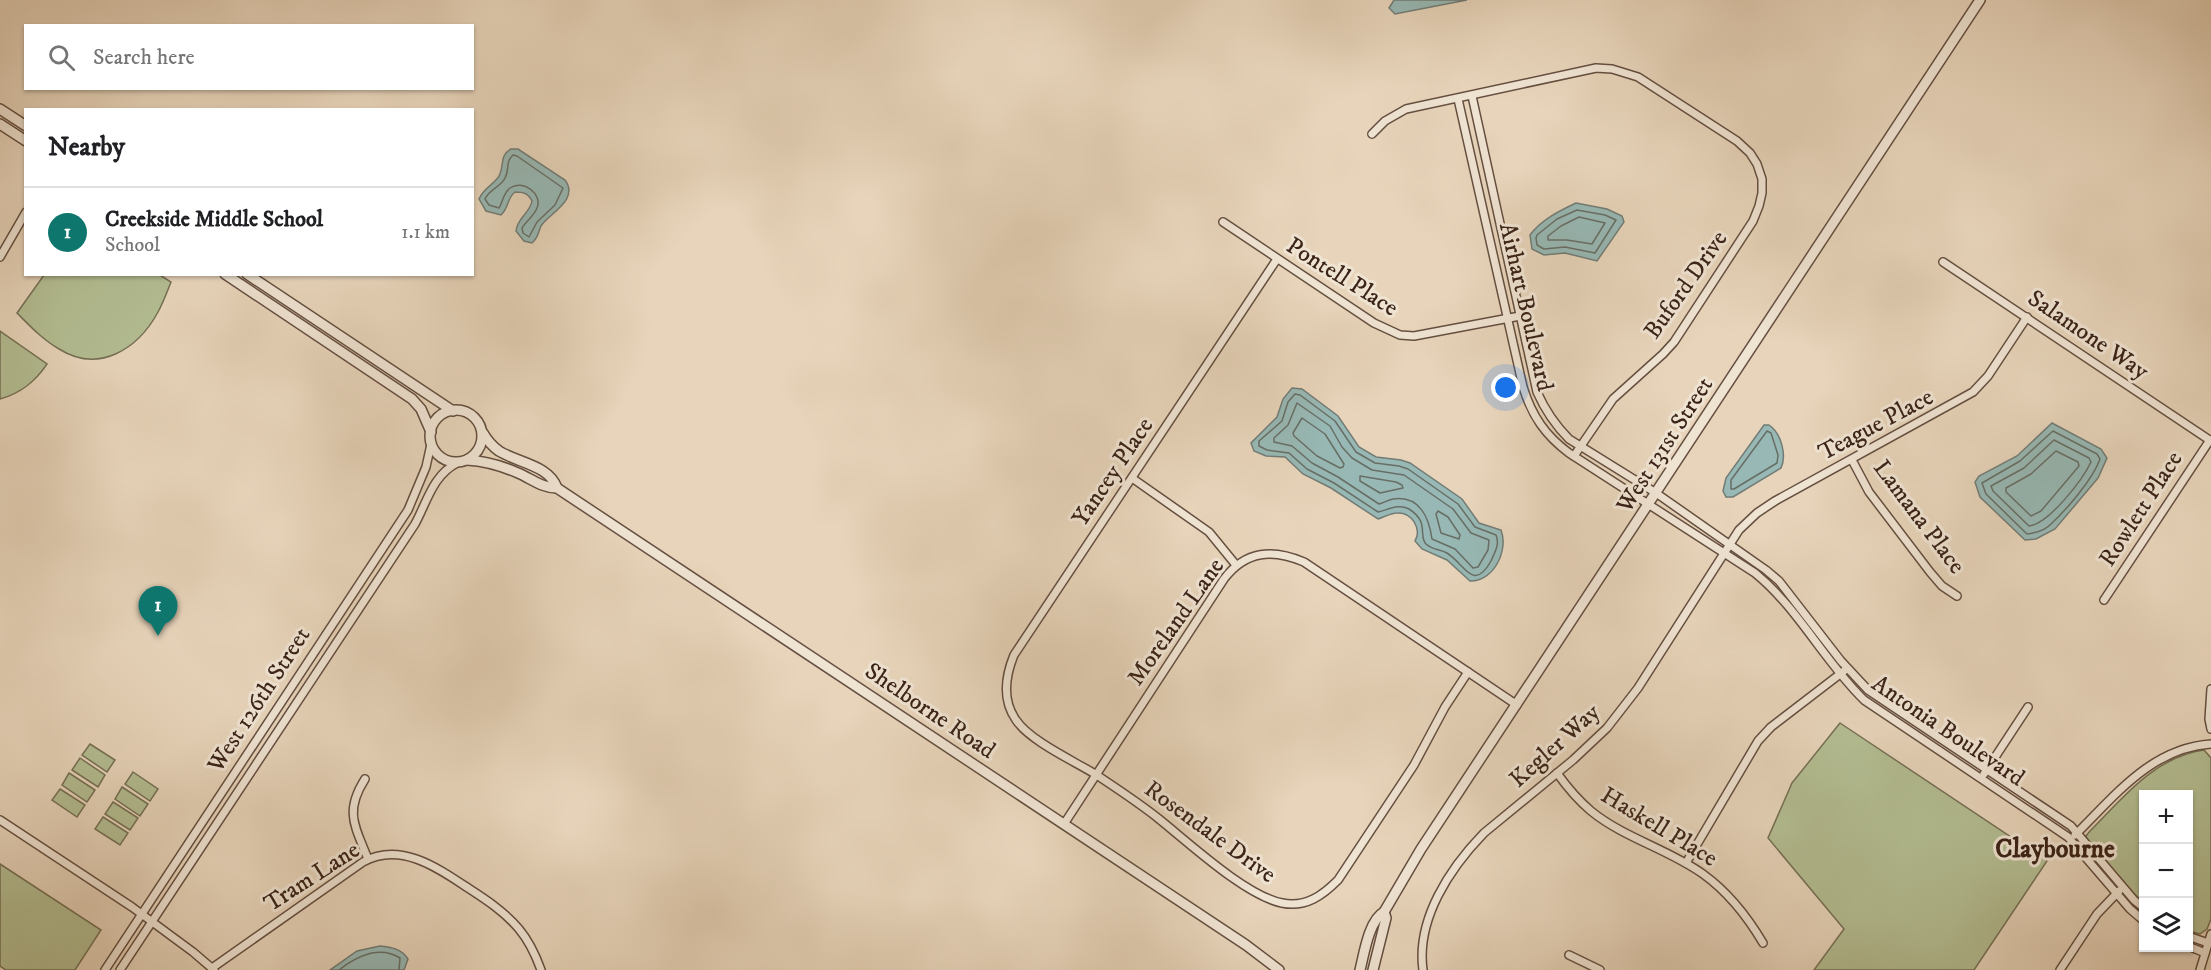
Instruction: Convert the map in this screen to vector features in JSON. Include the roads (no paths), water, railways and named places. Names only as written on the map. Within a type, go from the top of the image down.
[{"type":"street","name":"West 131st Street","points":[[1360,970],[1378,915],[1384,912],[1421,849],[1980,0]]},
{"type":"street","name":"Buford Drive","points":[[1472,96],[1596,68],[1627,72],[1737,141],[1750,153],[1762,179],[1762,194],[1753,221],[1674,342],[1613,399],[1574,456]]},
{"type":"street","name":"Airhart Boulevard","points":[[1472,96],[1536,387],[1543,406],[1560,430],[1581,446],[1656,493]]},
{"type":"street","points":[[1372,134],[1385,121],[1406,109],[1472,96]]},
{"type":"street","name":"Airhart Boulevard","points":[[1458,99],[1529,407],[1547,435],[1574,456],[1649,504]]},
{"type":"street","points":[[0,109],[24,125]]},
{"type":"street","points":[[0,124],[24,140]]},
{"type":"street","points":[[0,257],[24,215]]},
{"type":"street","name":"Pontell Place","points":[[1223,222],[1374,323],[1400,335],[1414,336],[1520,316]]},
{"type":"street","name":"Yancey Place","points":[[1012,714],[1006,687],[1014,655],[1277,259]]},
{"type":"street","name":"Salamone Way","points":[[1943,262],[2210,440]]},
{"type":"street","points":[[228,276],[412,399],[421,409],[431,432],[431,444],[434,450],[442,458],[462,461],[477,453],[481,446],[482,432],[478,422],[470,414],[453,411],[250,276]]},
{"type":"street","name":"Teague Place","points":[[1726,549],[1744,525],[1766,507],[1973,393],[1988,376],[2027,317]]},
{"type":"street","points":[[431,432],[437,419],[453,411]]},
{"type":"street","name":"Shelborne Road","points":[[482,432],[491,445],[500,452],[554,478],[557,488]]},
{"type":"street","name":"Rowlett Place","points":[[2104,600],[2210,440]]},
{"type":"street","name":"West 126th Street","points":[[120,970],[146,919],[408,510],[426,467],[431,444]]},
{"type":"street","name":"Lamana Place","points":[[1852,460],[1869,492],[1923,564],[1942,586],[1957,596]]},
{"type":"street","name":"Shelborne Road","points":[[462,461],[498,465],[546,488],[557,488],[1246,945],[1279,970]]},
{"type":"street","name":"West 126th Street","points":[[105,970],[146,919],[415,524],[438,478],[447,468],[462,461]]},
{"type":"street","points":[[1132,478],[1209,532],[1236,565]]},
{"type":"street","name":"Antonia Boulevard","points":[[1656,493],[1772,588],[1859,696],[2070,839],[2139,916]]},
{"type":"street","name":"Antonia Boulevard","points":[[1649,504],[1766,570],[1779,581],[1847,669],[1883,702],[2065,822],[2139,903]]},
{"type":"street","name":"Kegler Way","points":[[1423,970],[1423,941],[1432,907],[1463,858],[1484,833],[1592,743],[1621,711],[1726,549]]},
{"type":"street","name":"Moreland Lane","points":[[1064,824],[1224,579],[1236,565],[1262,554],[1287,555],[1305,562],[1517,705]]},
{"type":"street","points":[[1686,863],[1758,741],[1772,727],[1847,669]]},
{"type":"street","name":"Rosendale Drive","points":[[1012,714],[1025,730],[1157,817],[1224,872],[1267,899],[1293,904],[1307,902],[1324,894],[1338,880],[1414,765],[1446,706],[1468,672]]},
{"type":"street","points":[[2211,689],[2209,719],[2211,729]]},
{"type":"street","points":[[1981,778],[2028,707]]},
{"type":"street","points":[[2070,839],[2144,768],[2166,755],[2193,746],[2211,744]]},
{"type":"street","name":"Haskell Place","points":[[1557,773],[1577,798],[1606,822],[1686,863],[1714,882],[1742,912],[1763,943]]},
{"type":"street","points":[[365,779],[354,798],[352,813],[368,859]]},
{"type":"street","points":[[0,820],[146,919],[213,969]]},
{"type":"street","name":"Tram Lane","points":[[213,969],[368,859],[387,855],[405,856],[425,861],[485,899],[507,917],[525,938],[541,970]]},
{"type":"street","points":[[2060,970],[2097,914],[2123,887]]},
{"type":"street","name":"West 131st Street","points":[[1373,970],[1386,918],[1384,912]]},
{"type":"street","points":[[2200,970],[2211,934]]},
{"type":"street","points":[[2193,938],[2208,943]]},
{"type":"street","points":[[2193,948],[2205,953]]},
{"type":"street","points":[[1569,955],[1600,970]]},
{"type":"water","points":[[1394,0],[1467,0],[1395,14],[1389,8]]},
{"type":"water","points":[[511,149],[518,149],[565,180],[569,187],[566,200],[541,226],[532,243],[524,241],[516,231],[531,205],[532,201],[527,195],[515,192],[501,215],[486,211],[479,199],[498,177],[504,157]]},
{"type":"water","points":[[1576,203],[1607,209],[1622,216],[1624,222],[1597,261],[1565,253],[1544,255],[1532,249],[1530,235],[1534,230],[1551,216]]},
{"type":"water","points":[[1292,388],[1302,389],[1338,416],[1359,447],[1376,457],[1410,463],[1462,499],[1479,523],[1501,530],[1503,547],[1501,556],[1492,571],[1478,580],[1470,581],[1447,560],[1422,549],[1415,541],[1417,531],[1414,522],[1407,515],[1395,513],[1378,519],[1331,488],[1303,474],[1285,457],[1266,456],[1254,451],[1251,443],[1277,417],[1283,399]]},
{"type":"water","points":[[2052,423],[2101,449],[2107,458],[2098,478],[2055,529],[2036,539],[2025,540],[1980,497],[1975,482],[1979,476],[2017,456]]},
{"type":"water","points":[[1764,425],[1769,425],[1780,439],[1783,451],[1781,468],[1733,497],[1726,497],[1723,491],[1726,478]]},
{"type":"water","points":[[380,946],[396,949],[406,956],[408,959],[404,970],[330,970],[357,951]]},
{"type":"place","name":"Creekside Middle School","points":[[158,636]]},
{"type":"district","name":"Claybourne","points":[[2055,849]]}]
